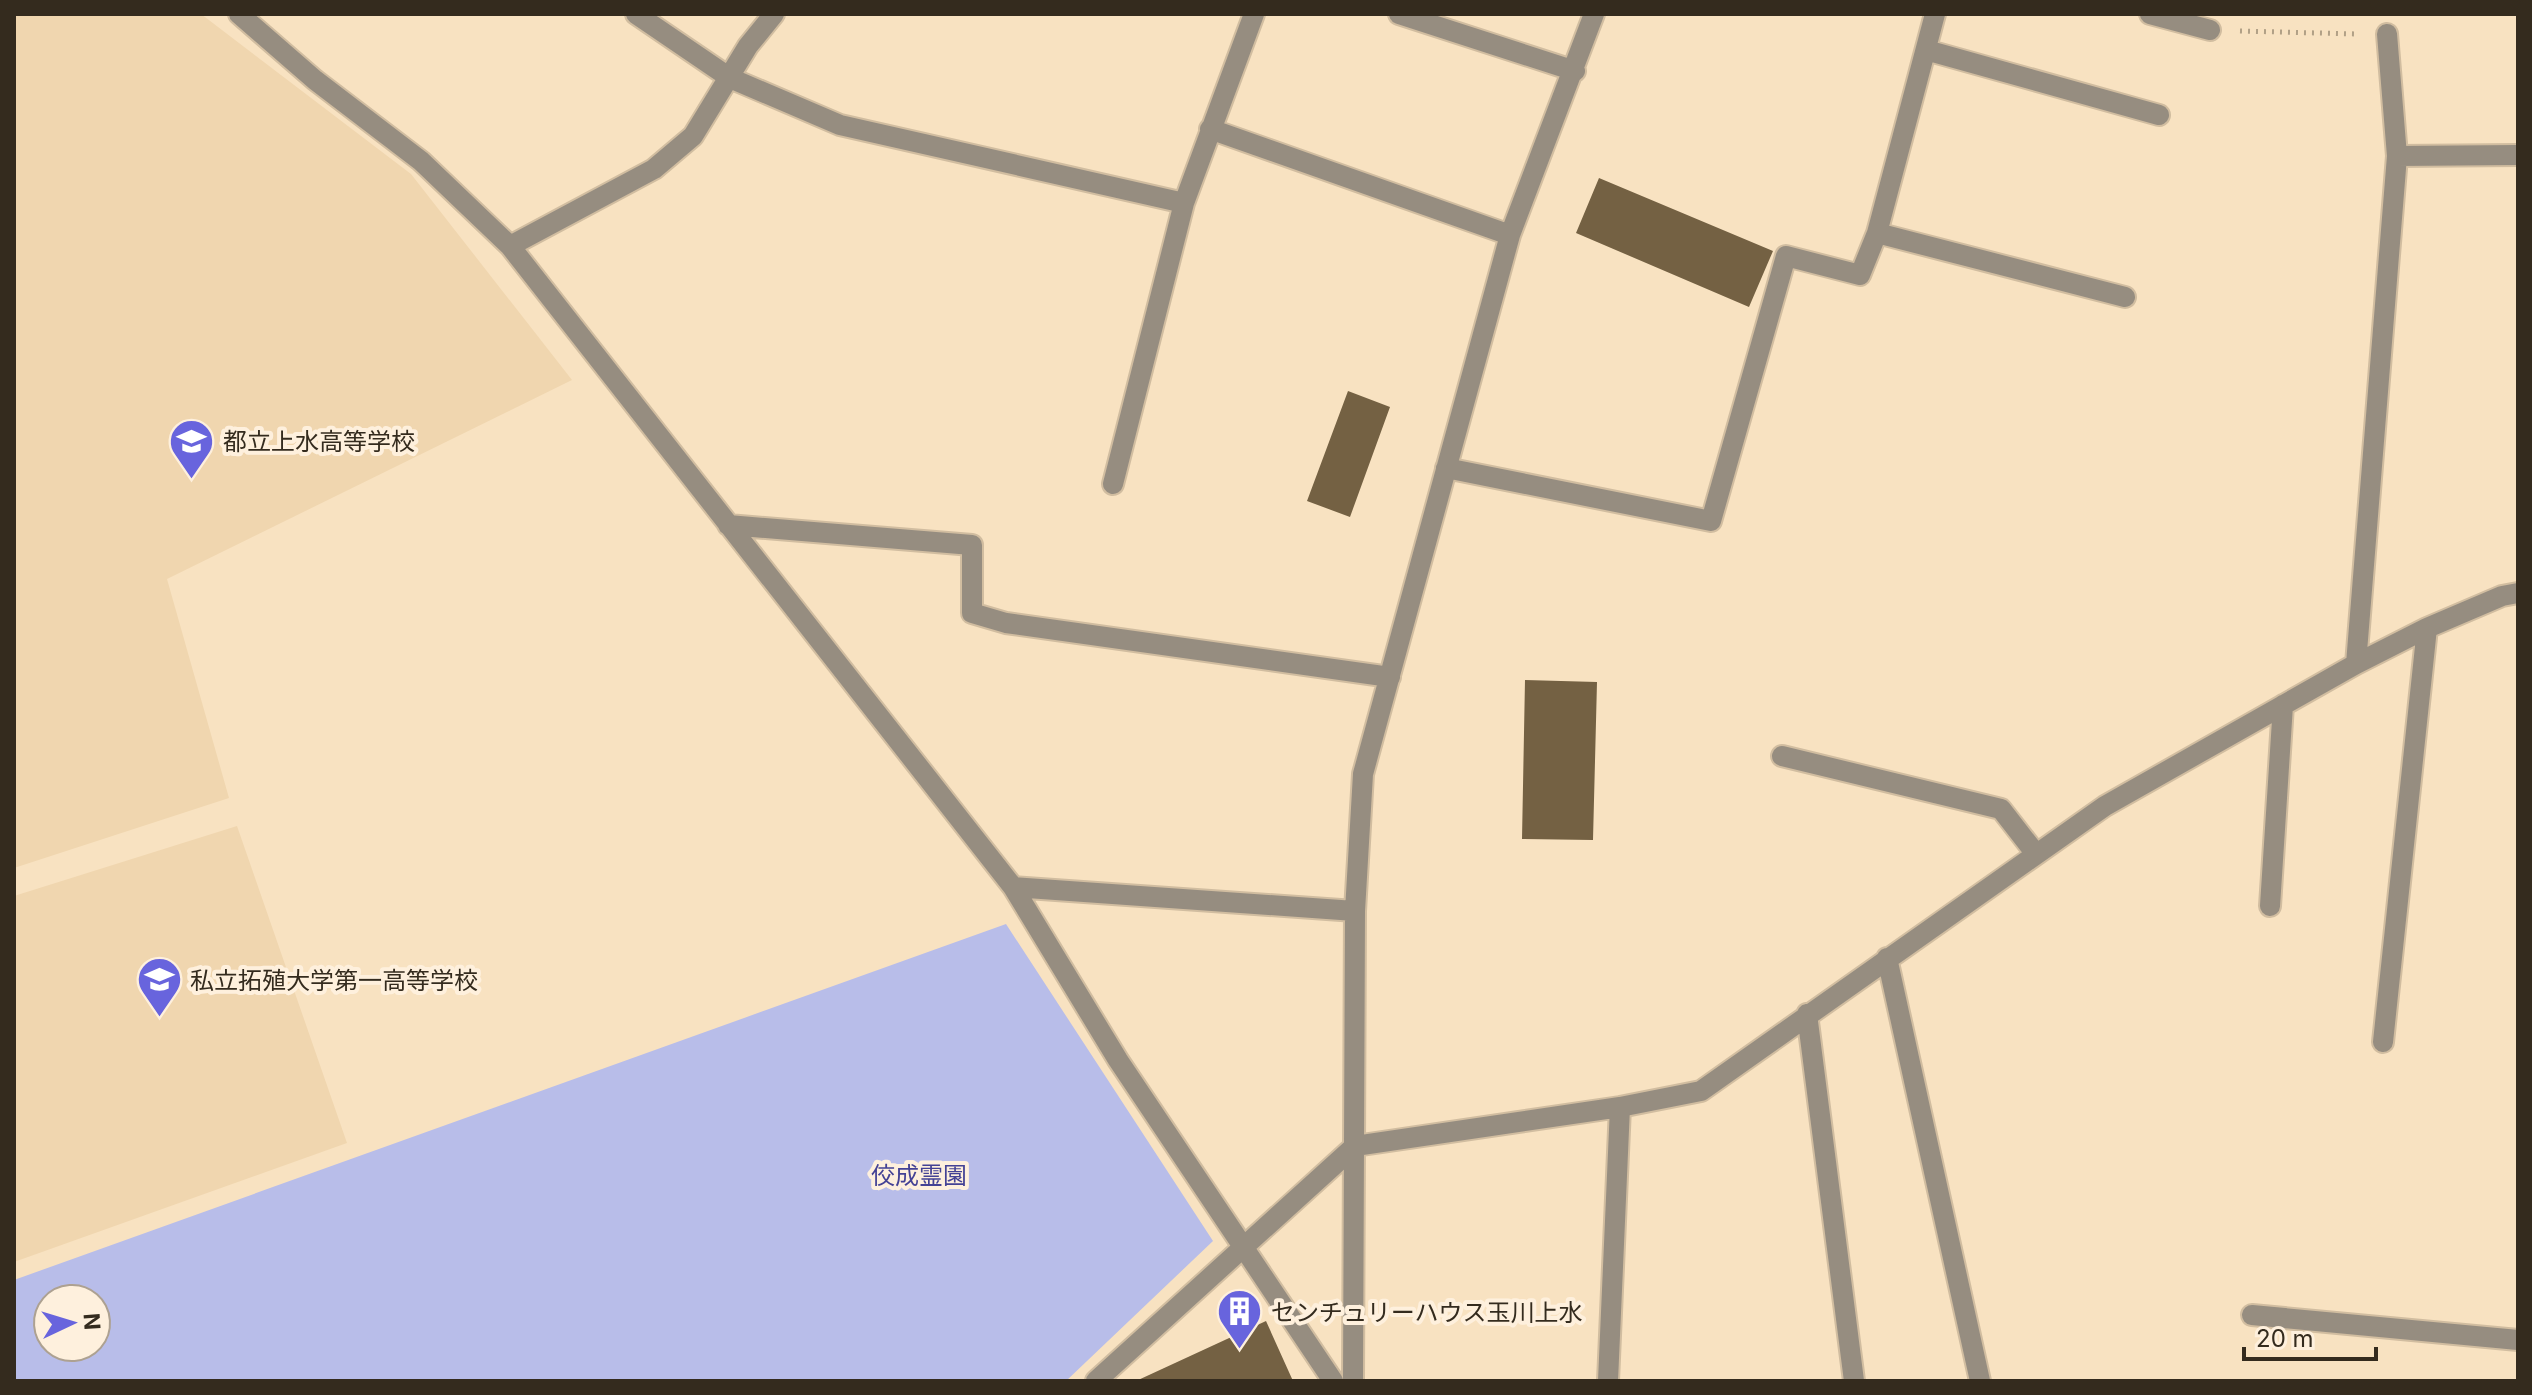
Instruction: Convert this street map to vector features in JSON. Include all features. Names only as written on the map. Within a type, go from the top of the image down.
[{"type":"street","points":[[239,14],[315,80],[421,161],[510,246],[1013,887],[1118,1060],[1333,1381]]},
{"type":"street","points":[[636,14],[730,78],[840,125],[1184,203]]},
{"type":"street","points":[[510,246],[654,169],[693,136],[748,46],[774,14]]},
{"type":"street","points":[[1113,484],[1184,203],[1254,14]]},
{"type":"street","points":[[1399,14],[1575,71]]},
{"type":"street","points":[[1353,1381],[1355,911],[1363,774],[1510,235],[1575,71],[1594,14]]},
{"type":"street","points":[[1446,468],[1711,521],[1786,256],[1860,275],[1877,233],[1935,14]]},
{"type":"street","points":[[2150,14],[2210,30]]},
{"type":"street","points":[[2356,664],[2397,156],[2387,34]]},
{"type":"street","points":[[1926,50],[2159,115]]},
{"type":"street","points":[[1210,129],[1510,235]]},
{"type":"street","points":[[2397,156],[2518,155]]},
{"type":"street","points":[[1877,233],[2125,297]]},
{"type":"street","points":[[728,525],[972,545],[972,613],[1006,623],[1390,677]]},
{"type":"street","points":[[1096,1381],[1355,1146],[1620,1107],[1701,1091],[2105,806],[2356,664],[2427,628],[2502,596],[2518,593]]},
{"type":"street","points":[[2383,1042],[2427,628]]},
{"type":"street","points":[[2270,906],[2283,705]]},
{"type":"street","points":[[1782,756],[2001,809],[2036,854]]},
{"type":"street","points":[[1013,887],[1355,911]]},
{"type":"street","points":[[1887,958],[1980,1381]]},
{"type":"street","points":[[1807,1014],[1854,1381]]},
{"type":"street","points":[[1608,1381],[1620,1107]]},
{"type":"street","points":[[2252,1315],[2518,1340]]},
{"type":"path","points":[[2210,30],[2387,34]]},
{"type":"shaded area","name":"都立上水高等学校","points":[[14,14],[201,14],[411,174],[572,380],[167,579],[229,798],[14,868]]},
{"type":"shaded area","name":"私立拓殖大学第一高等学校","points":[[237,826],[347,1143],[14,1262],[14,896]]},
{"type":"green space","name":"佼成霊園","points":[[1006,924],[1213,1241],[1066,1381],[14,1381],[14,1280]]},
{"type":"building","points":[[1599,178],[1773,251],[1749,307],[1576,233]]},
{"type":"building","points":[[1348,391],[1390,407],[1350,517],[1307,501]]},
{"type":"building","points":[[1525,680],[1597,682],[1593,840],[1522,839]]},
{"type":"building","name":"センチュリーハウス玉川上水","points":[[1266,1321],[1293,1381],[1136,1381]]},
{"type":"place","name":"都立上水高等学校","points":[[192,480]]},
{"type":"place","name":"私立拓殖大学第一高等学校","points":[[159,1019]]},
{"type":"place","name":"センチュリーハウス玉川上水","points":[[1240,1351]]}]
